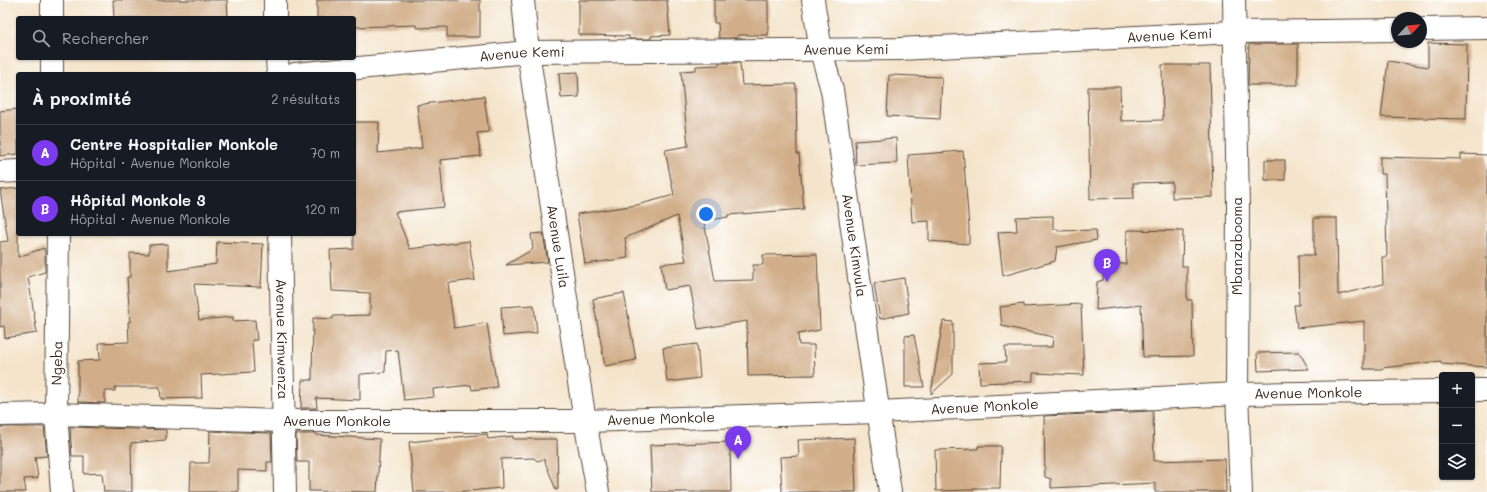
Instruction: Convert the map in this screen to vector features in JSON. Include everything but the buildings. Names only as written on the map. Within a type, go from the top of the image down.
[{"type":"street","points":[[52,0],[52,16]]},
{"type":"street","points":[[275,0],[275,16]]},
{"type":"street","name":"Avenue Luila","points":[[523,0],[528,52],[585,421],[598,492]]},
{"type":"street","name":"Avenue Kimvula","points":[[813,0],[821,51],[832,90],[890,492]]},
{"type":"street","name":"Mbanzabooma","points":[[1234,0],[1236,32],[1238,206],[1236,394],[1241,492]]},
{"type":"street","points":[[1427,29],[1487,28]]},
{"type":"street","name":"Avenue Kemi","points":[[316,72],[528,52],[899,50],[1236,32],[1391,30]]},
{"type":"street","points":[[52,60],[52,72]]},
{"type":"street","points":[[277,60],[278,72]]},
{"type":"street","points":[[0,172],[16,171]]},
{"type":"street","name":"Ngeba","points":[[58,236],[59,261],[56,414],[62,492]]},
{"type":"street","name":"Avenue Kimwenza","points":[[280,236],[284,492]]},
{"type":"street","points":[[1475,390],[1487,390]]},
{"type":"street","name":"Avenue Monkole","points":[[0,415],[56,414],[283,420],[585,421],[878,412],[1236,394],[1439,391]]},
{"type":"place","name":"Hôpital Monkole 3","points":[[1107,282]]},
{"type":"place","name":"Centre Hospitalier Monkole","points":[[738,459]]}]
